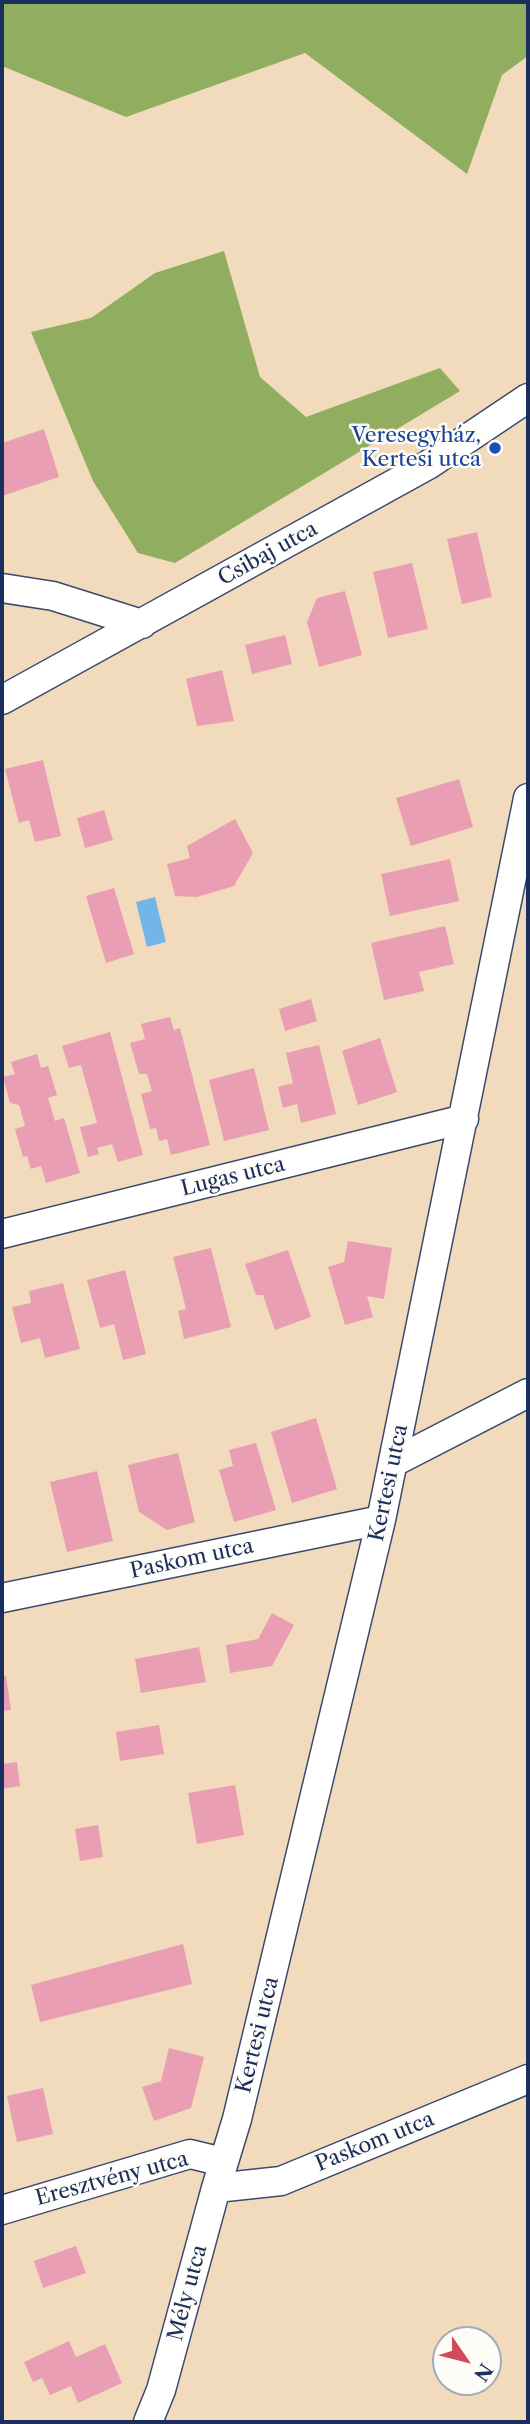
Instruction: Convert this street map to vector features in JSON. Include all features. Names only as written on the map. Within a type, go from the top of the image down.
[{"type":"street","name":"Csibaj utca","points":[[2,700],[428,465],[528,398]]},
{"type":"street","points":[[2,588],[53,596],[142,624]]},
{"type":"street","name":"Kertesi utca","points":[[220,2175],[237,2119],[294,1891],[381,1520],[528,798]]},
{"type":"street","name":"Lugas utca","points":[[2,1234],[464,1119]]},
{"type":"street","points":[[394,1461],[528,1393]]},
{"type":"street","name":"Paskom utca","points":[[2,1598],[381,1520]]},
{"type":"street","name":"Paskom utca","points":[[220,2175],[281,2181],[528,2079]]},
{"type":"street","name":"Eresztvény utca","points":[[2,2210],[190,2154],[220,2175]]},
{"type":"street","name":"Mély utca","points":[[148,2422],[161,2390],[220,2175]]},
{"type":"green space","points":[[2,2],[528,2],[528,56],[502,75],[467,174],[305,53],[126,117],[2,66]]},
{"type":"green space","points":[[224,251],[260,377],[306,417],[440,368],[460,391],[175,563],[138,553],[93,481],[31,332],[91,318],[155,273]]},
{"type":"water","points":[[155,897],[166,942],[147,947],[136,902]]},
{"type":"building","points":[[44,429],[59,477],[2,496],[2,443]]},
{"type":"building","points":[[477,532],[492,597],[462,604],[447,539]]},
{"type":"building","points":[[412,563],[428,629],[388,638],[373,572]]},
{"type":"building","points":[[345,591],[362,655],[319,667],[307,622],[317,598]]},
{"type":"building","points":[[285,635],[292,664],[252,674],[245,645]]},
{"type":"building","points":[[222,670],[234,721],[197,726],[186,679]]},
{"type":"building","points":[[43,760],[61,836],[35,842],[29,820],[19,823],[5,769]]},
{"type":"building","points":[[459,779],[473,827],[411,846],[396,798]]},
{"type":"building","points":[[104,810],[113,840],[85,848],[77,818]]},
{"type":"building","points":[[235,819],[253,853],[234,886],[197,897],[175,896],[167,864],[190,858],[187,846]]},
{"type":"building","points":[[450,859],[459,901],[390,916],[381,874]]},
{"type":"building","points":[[114,888],[134,954],[106,963],[86,896]]},
{"type":"building","points":[[445,926],[454,964],[419,972],[424,991],[384,1000],[371,943]]},
{"type":"building","points":[[311,999],[317,1021],[285,1031],[279,1009]]},
{"type":"building","points":[[170,1017],[174,1030],[180,1028],[210,1145],[171,1155],[167,1139],[159,1141],[156,1128],[150,1129],[141,1094],[152,1091],[147,1074],[139,1074],[130,1043],[145,1039],[141,1024]]},
{"type":"building","points":[[110,1032],[143,1155],[118,1162],[112,1144],[97,1148],[99,1154],[88,1157],[80,1127],[97,1123],[81,1065],[69,1068],[62,1046]]},
{"type":"building","points":[[380,1038],[397,1092],[358,1105],[342,1051]]},
{"type":"building","points":[[319,1045],[336,1114],[301,1123],[297,1104],[283,1108],[278,1087],[293,1083],[286,1053]]},
{"type":"building","points":[[37,1054],[41,1068],[48,1066],[57,1095],[48,1098],[55,1121],[64,1118],[80,1173],[46,1183],[41,1166],[31,1169],[27,1156],[23,1157],[15,1129],[25,1126],[19,1105],[10,1103],[3,1077],[15,1074],[11,1062]]},
{"type":"building","points":[[254,1068],[269,1130],[224,1141],[209,1080]]},
{"type":"building","points":[[348,1241],[392,1248],[384,1299],[367,1296],[373,1317],[345,1325],[328,1267],[344,1262]]},
{"type":"building","points":[[211,1248],[231,1327],[184,1339],[178,1311],[186,1309],[173,1257]]},
{"type":"building","points":[[288,1250],[311,1317],[275,1330],[263,1295],[256,1295],[245,1264]]},
{"type":"building","points":[[125,1270],[146,1354],[123,1360],[114,1324],[100,1328],[87,1280]]},
{"type":"building","points":[[63,1283],[80,1349],[45,1358],[40,1338],[21,1343],[12,1307],[31,1303],[29,1291]]},
{"type":"building","points":[[316,1418],[337,1489],[292,1503],[271,1432]]},
{"type":"building","points":[[256,1443],[276,1510],[234,1522],[219,1470],[233,1466],[229,1450]]},
{"type":"building","points":[[178,1453],[195,1522],[167,1530],[139,1512],[128,1465]]},
{"type":"building","points":[[97,1471],[113,1541],[67,1552],[50,1482]]},
{"type":"building","points":[[272,1613],[294,1625],[272,1666],[230,1673],[226,1645],[258,1639]]},
{"type":"building","points":[[199,1647],[206,1682],[141,1693],[135,1659]]},
{"type":"building","points":[[6,1676],[11,1710],[2,1711],[2,1677]]},
{"type":"building","points":[[159,1725],[164,1754],[120,1761],[116,1732]]},
{"type":"building","points":[[17,1762],[20,1786],[2,1789],[2,1764]]},
{"type":"building","points":[[235,1785],[244,1835],[197,1844],[188,1793]]},
{"type":"building","points":[[98,1825],[103,1857],[80,1861],[75,1829]]},
{"type":"building","points":[[183,1944],[192,1984],[40,2022],[31,1985]]},
{"type":"building","points":[[169,2048],[204,2057],[191,2108],[154,2121],[142,2087],[161,2081]]},
{"type":"building","points":[[43,2088],[53,2134],[17,2142],[7,2096]]},
{"type":"building","points":[[76,2246],[86,2273],[43,2288],[34,2261]]},
{"type":"building","points":[[69,2341],[76,2357],[105,2344],[122,2383],[78,2403],[71,2386],[50,2395],[42,2378],[33,2382],[24,2362]]},
{"type":"place","name":"Veresegyház, Kertesi utca","points":[[495,448]]}]
